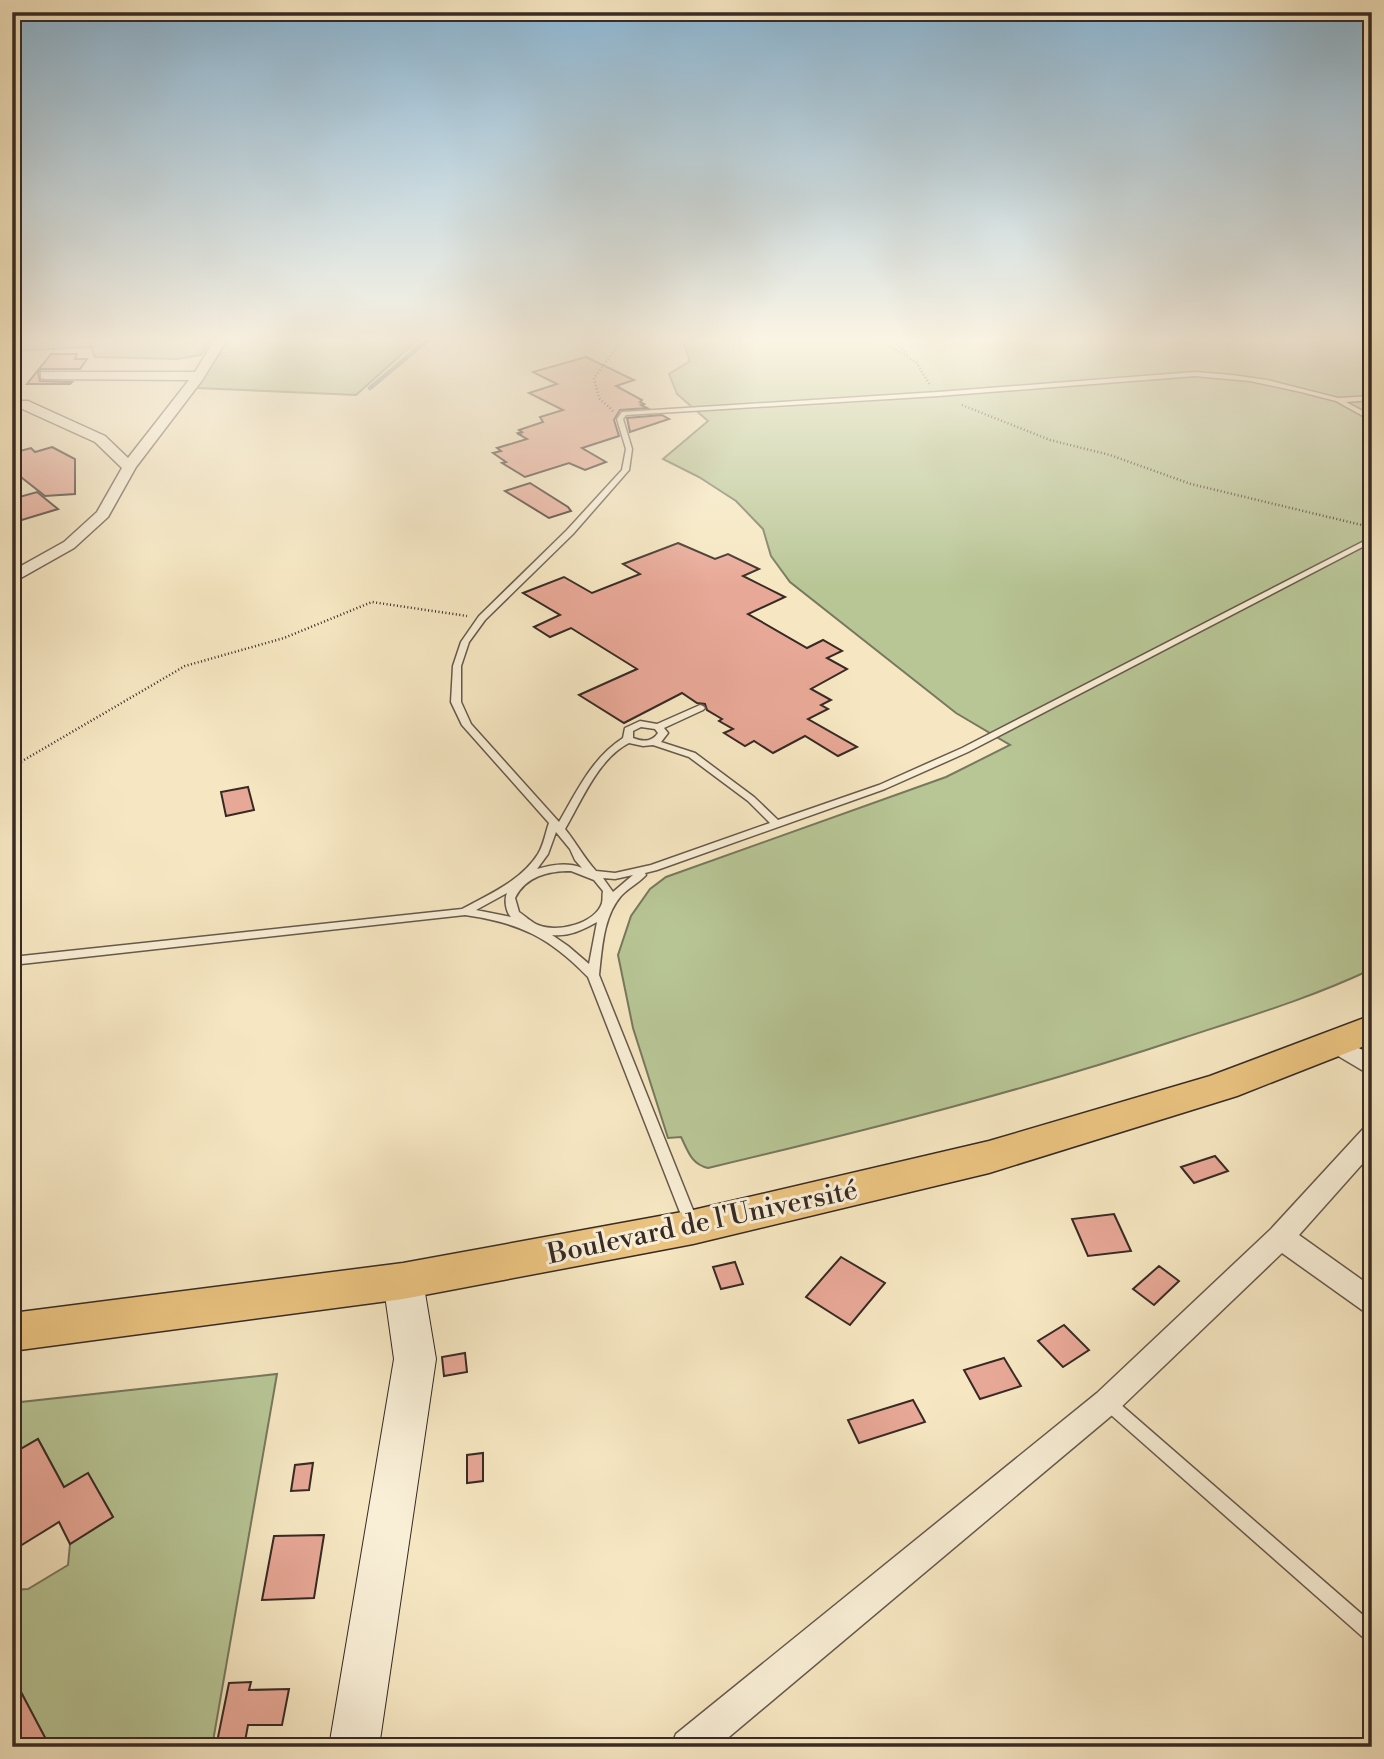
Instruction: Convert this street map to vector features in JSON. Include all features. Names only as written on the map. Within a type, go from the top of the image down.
[{"type":"main road","name":"Boulevard de l'Université","points":[[13,1340],[58,1328],[403,1281],[693,1227],[989,1157],[1223,1087],[1354,1036]]},
{"type":"street","points":[[61,421],[100,439],[129,467]]},
{"type":"street","points":[[12,578],[69,545],[103,514],[129,467],[162,421]]},
{"type":"street","points":[[1354,1036],[1372,1067]]},
{"type":"street","points":[[689,1747],[1107,1402],[1281,1237],[1372,1136]]},
{"type":"street","points":[[1281,1237],[1372,1302]]},
{"type":"street","points":[[354,1747],[415,1359],[403,1281]]},
{"type":"lane","points":[[593,975],[596,947],[609,894],[604,883],[593,874],[529,793],[467,725],[456,702],[457,666],[465,642],[482,618],[569,532],[625,470],[629,449],[622,421]]},
{"type":"lane","points":[[465,912],[549,869],[572,868],[615,876],[653,868],[882,787],[965,750],[1372,539]]},
{"type":"lane","points":[[658,727],[699,708]]},
{"type":"lane","points":[[628,739],[628,730],[632,726],[648,723],[658,727],[663,733],[662,737],[653,742],[642,744],[628,739],[617,745],[602,761],[556,827],[549,843],[513,889],[510,906],[521,921],[562,945],[593,975],[693,1227]]},
{"type":"lane","points":[[653,742],[692,755],[751,799],[776,824]]},
{"type":"lane","points":[[12,961],[465,912],[511,918],[553,931],[577,929],[597,919],[628,882],[653,868]]},
{"type":"lane","points":[[1107,1402],[1372,1634]]},
{"type":"path","points":[[1004,421],[1050,440],[1110,455],[1191,484],[1372,528]]},
{"type":"path","points":[[12,767],[185,666],[284,638],[372,602],[482,618]]},
{"type":"green space","points":[[708,421],[1372,421],[1372,969],[1279,1006],[1065,1075],[768,1154],[708,1168],[702,1166],[688,1152],[681,1137],[668,1138],[633,1028],[618,955],[631,916],[650,889],[666,877],[946,777],[1010,745],[956,713],[790,582],[771,556],[763,529],[736,501],[699,477],[663,459]]},
{"type":"green space","points":[[277,1374],[212,1747],[50,1747],[12,1675],[12,1590],[28,1589],[68,1565],[70,1544],[113,1517],[88,1473],[64,1487],[38,1439],[12,1454],[12,1403]]},
{"type":"building","points":[[614,421],[619,436],[582,448],[606,462],[585,470],[569,463],[525,477],[502,463],[506,462],[493,453],[501,451],[497,448],[527,439],[518,433],[522,432],[519,430],[543,422]]},
{"type":"building","points":[[628,421],[663,421],[630,432]]},
{"type":"building","points":[[52,447],[75,459],[75,494],[45,496],[12,470],[12,453],[31,448],[35,452]]},
{"type":"building","points":[[530,483],[571,511],[549,518],[505,491]]},
{"type":"building","points":[[37,492],[58,509],[12,523],[12,499]]},
{"type":"building","points":[[678,543],[715,559],[728,554],[759,569],[743,576],[785,597],[748,614],[807,648],[823,640],[842,651],[827,658],[847,669],[811,689],[831,700],[821,705],[828,709],[808,719],[857,747],[838,756],[805,736],[773,753],[754,741],[745,746],[724,733],[733,729],[719,721],[722,719],[707,710],[705,704],[697,703],[682,693],[624,723],[579,695],[637,669],[571,628],[550,637],[534,627],[560,615],[523,593],[564,577],[592,593],[640,574],[623,564]]},
{"type":"building","points":[[248,787],[254,810],[226,816],[221,792]]},
{"type":"building","points":[[1215,1156],[1228,1171],[1194,1183],[1181,1167]]},
{"type":"building","points":[[1114,1214],[1131,1251],[1088,1256],[1072,1219]]},
{"type":"building","points":[[841,1257],[885,1283],[850,1325],[806,1297]]},
{"type":"building","points":[[735,1262],[743,1284],[721,1289],[713,1267]]},
{"type":"building","points":[[1159,1266],[1179,1281],[1154,1305],[1133,1289]]},
{"type":"building","points":[[1064,1325],[1089,1350],[1063,1367],[1038,1341]]},
{"type":"building","points":[[465,1353],[467,1372],[444,1376],[442,1357]]},
{"type":"building","points":[[1004,1358],[1021,1386],[980,1399],[964,1370]]},
{"type":"building","points":[[913,1400],[925,1422],[859,1443],[848,1420]]},
{"type":"building","points":[[38,1439],[64,1487],[88,1473],[113,1517],[70,1544],[59,1522],[12,1551],[12,1454]]},
{"type":"building","points":[[483,1453],[483,1481],[467,1483],[467,1455]]},
{"type":"building","points":[[313,1463],[309,1490],[291,1491],[295,1465]]},
{"type":"building","points":[[324,1535],[314,1598],[262,1600],[274,1536]]},
{"type":"building","points":[[12,1675],[50,1747],[12,1747]]},
{"type":"building","points":[[251,1682],[249,1690],[289,1689],[282,1725],[248,1725],[244,1747],[216,1747],[229,1683]]}]
